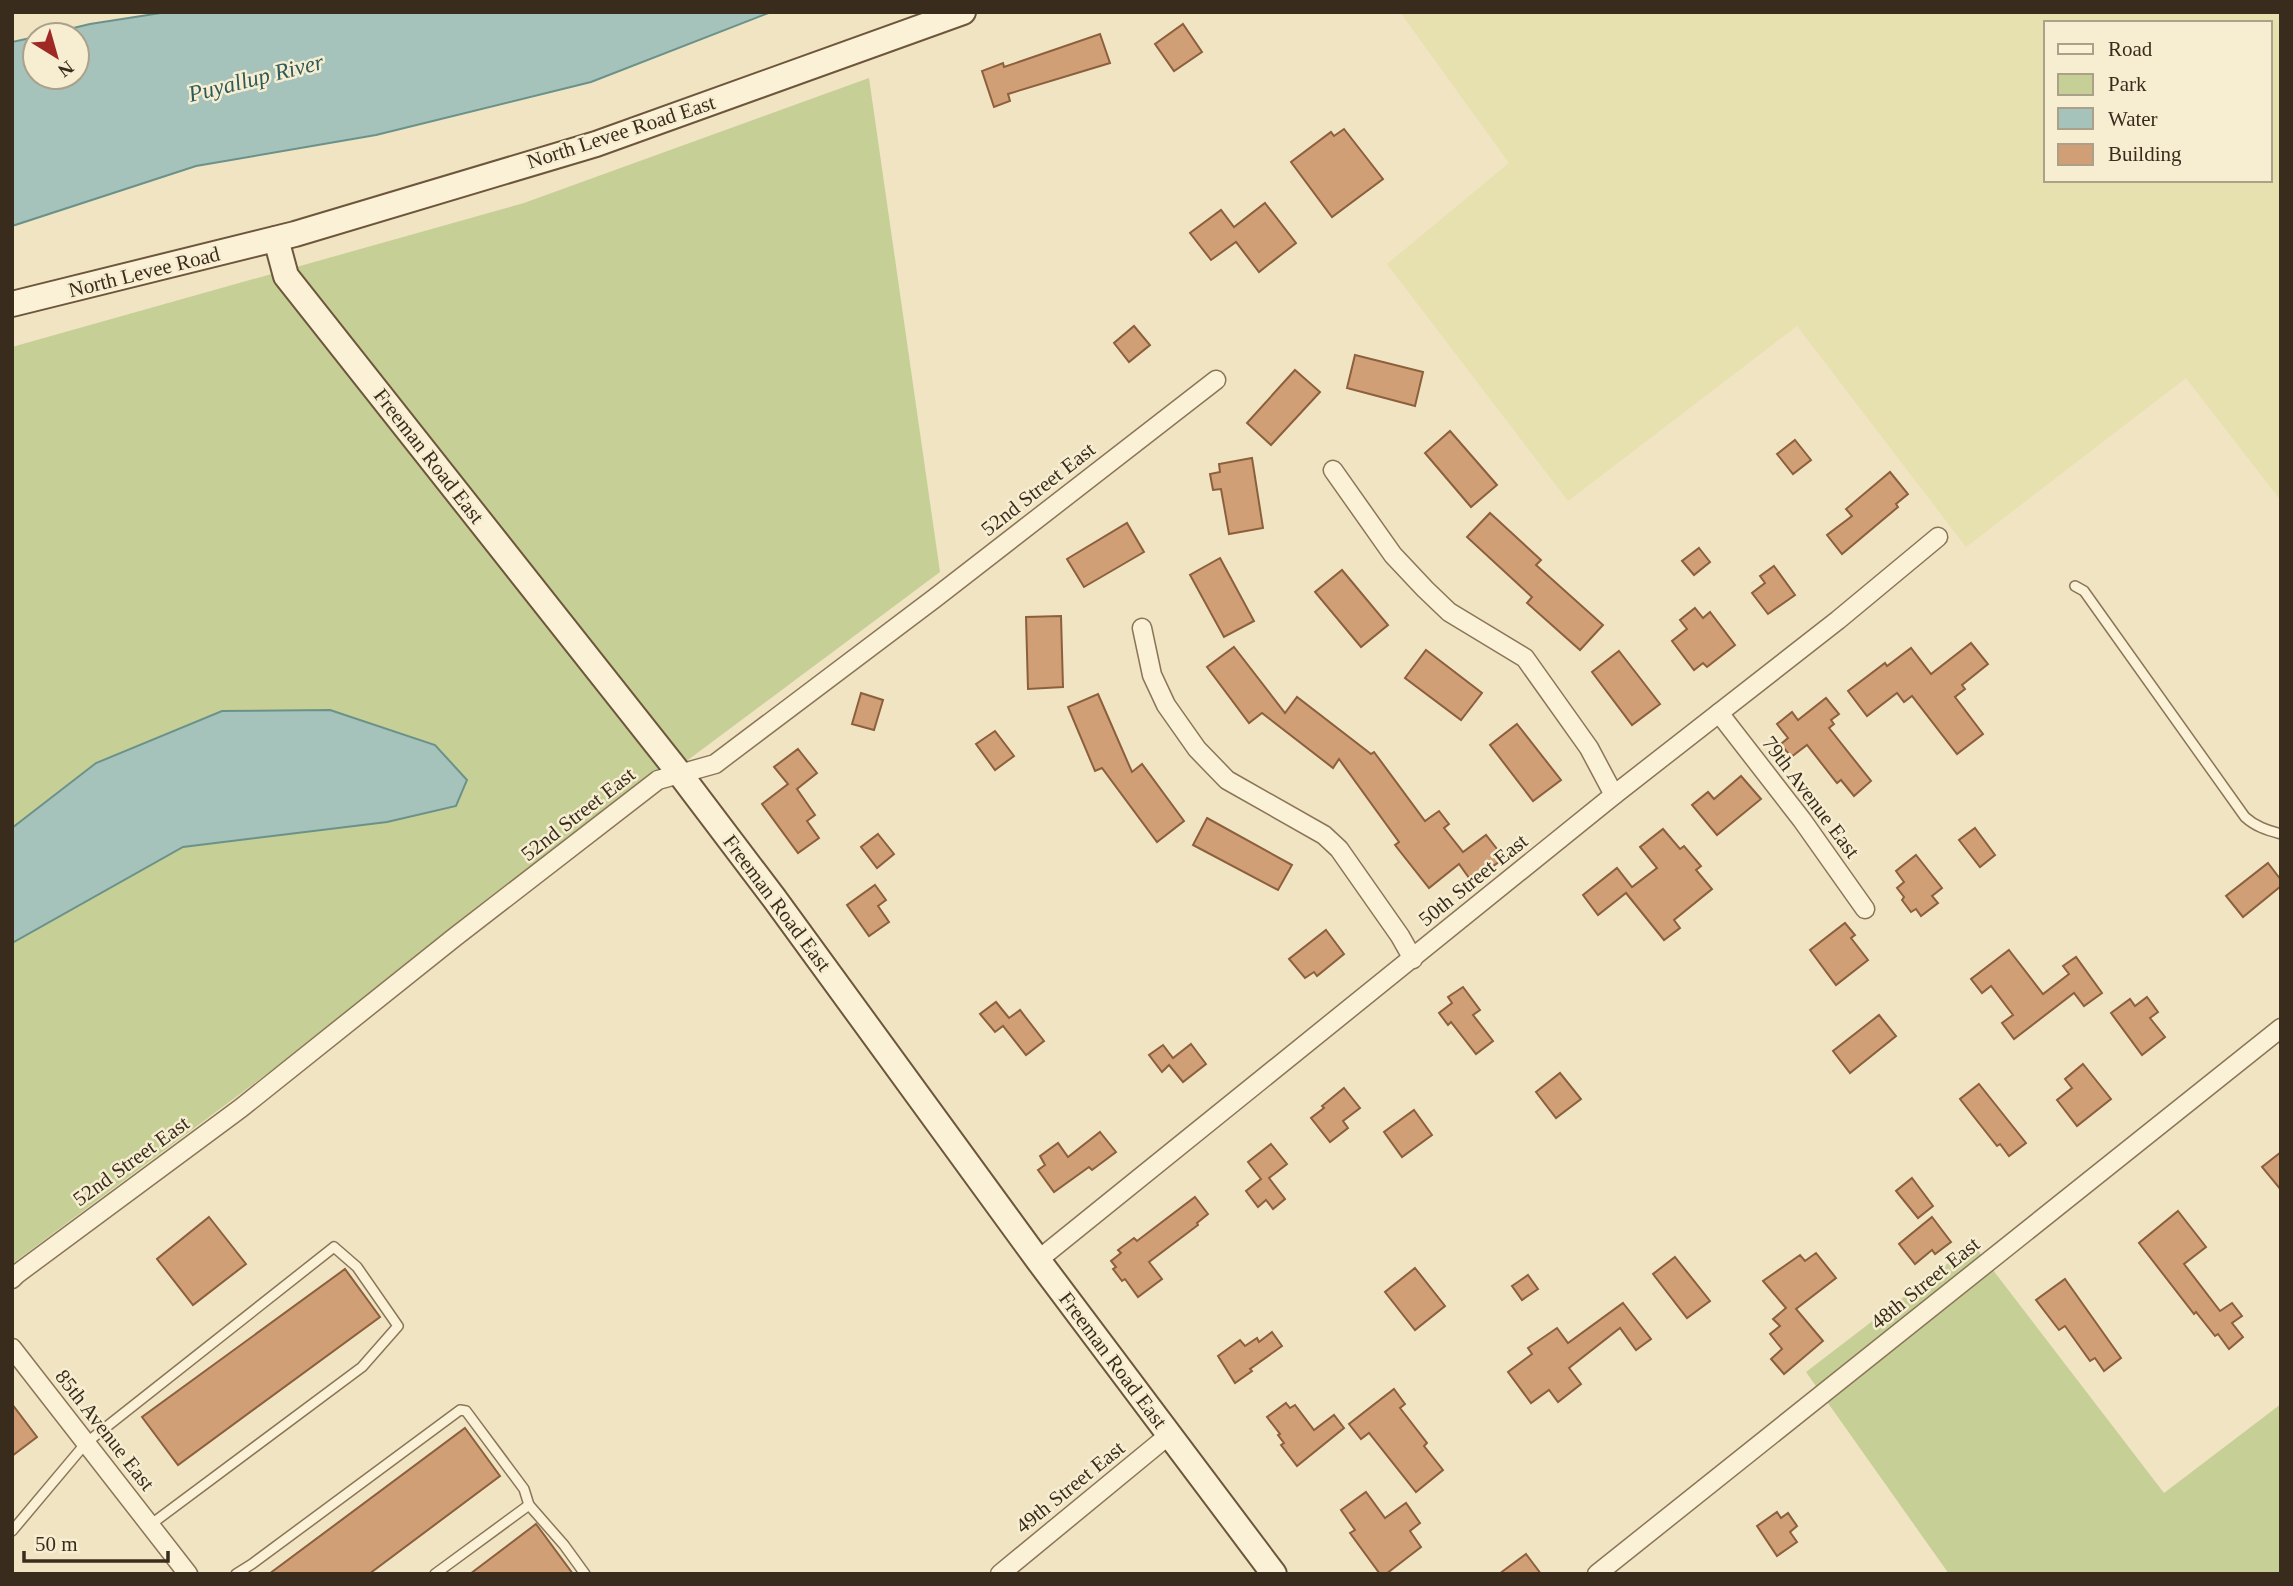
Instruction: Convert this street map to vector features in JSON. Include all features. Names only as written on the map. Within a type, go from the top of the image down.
[{"type":"street","name":"North Levee Road East","points":[[275,239],[596,144],[963,12]]},
{"type":"street","name":"North Levee Road","points":[[12,304],[275,239]]},
{"type":"street","name":"Freeman Road East","points":[[275,239],[286,276],[681,774],[1038,1260],[1274,1574]]},
{"type":"street","name":"52nd Street East","points":[[12,1279],[241,1108],[455,937],[658,780],[715,764],[1216,380]]},
{"type":"street","points":[[1333,470],[1393,555],[1424,589],[1449,612],[1525,658],[1589,748],[1614,795]]},
{"type":"street","name":"50th Street East","points":[[1038,1260],[1938,537]]},
{"type":"street","points":[[1142,628],[1152,675],[1166,705],[1197,750],[1227,780],[1324,835],[1339,849],[1413,959]]},
{"type":"street","name":"79th Avenue East","points":[[1719,713],[1802,820],[1865,909]]},
{"type":"street","name":"48th Street East","points":[[1597,1574],[2281,1028]]},
{"type":"street","name":"85th Avenue East","points":[[12,1348],[188,1574]]},
{"type":"street","name":"49th Street East","points":[[1000,1574],[1169,1435]]},
{"type":"lane","points":[[2076,586],[2084,592],[2245,817],[2263,829],[2281,834]]},
{"type":"lane","points":[[12,1531],[86,1443],[334,1247],[357,1267],[398,1326],[362,1367],[150,1525]]},
{"type":"lane","points":[[236,1574],[460,1410],[466,1411],[524,1489],[529,1505],[585,1574]]},
{"type":"lane","points":[[435,1574],[529,1505]]},
{"type":"shaded area","points":[[1400,12],[2281,12],[2281,501],[2186,378],[1966,547],[1797,326],[1568,501],[1387,264],[1509,163]]},
{"type":"green space","points":[[869,78],[940,572],[12,1264],[12,347],[524,203]]},
{"type":"green space","points":[[1973,1244],[2164,1493],[2281,1404],[2281,1574],[1949,1574],[1806,1372]]},
{"type":"water","name":"Puyallup River","points":[[167,12],[771,12],[591,82],[376,135],[196,166],[12,226],[12,42],[21,40],[21,91],[91,91],[91,24]]},
{"type":"water","points":[[330,710],[435,745],[467,780],[456,806],[387,822],[183,847],[12,943],[12,828],[96,763],[222,711]]},
{"type":"building","points":[[1183,24],[1202,52],[1174,71],[1155,44]]},
{"type":"building","points":[[1100,34],[1110,63],[1008,94],[1010,101],[994,107],[982,71],[1003,63],[1004,67]]},
{"type":"building","points":[[1344,129],[1383,179],[1332,217],[1291,162],[1331,132],[1334,136]]},
{"type":"building","points":[[1265,203],[1296,243],[1259,272],[1236,242],[1211,260],[1190,233],[1221,210],[1234,227]]},
{"type":"building","points":[[1134,326],[1150,345],[1129,362],[1114,343]]},
{"type":"building","points":[[1355,355],[1423,372],[1415,406],[1347,388]]},
{"type":"building","points":[[1295,370],[1320,392],[1271,445],[1247,423]]},
{"type":"building","points":[[1450,431],[1497,485],[1471,507],[1425,453]]},
{"type":"building","points":[[1795,440],[1811,460],[1793,474],[1777,454]]},
{"type":"building","points":[[1252,458],[1263,528],[1229,534],[1221,489],[1213,490],[1210,474],[1220,472],[1219,464]]},
{"type":"building","points":[[1890,472],[1908,494],[1896,504],[1898,507],[1842,554],[1827,535],[1852,516],[1846,509]]},
{"type":"building","points":[[1490,513],[1541,560],[1536,565],[1603,625],[1580,650],[1527,603],[1532,597],[1467,537]]},
{"type":"building","points":[[1127,523],[1144,552],[1084,587],[1067,559]]},
{"type":"building","points":[[1699,548],[1710,562],[1694,575],[1682,561]]},
{"type":"building","points":[[1220,558],[1254,621],[1224,637],[1190,575]]},
{"type":"building","points":[[1774,566],[1795,595],[1768,614],[1752,593],[1765,583],[1760,576]]},
{"type":"building","points":[[1342,570],[1388,625],[1361,647],[1315,592]]},
{"type":"building","points":[[1695,608],[1703,618],[1710,612],[1735,645],[1707,667],[1703,663],[1694,670],[1672,641],[1687,629],[1680,620]]},
{"type":"building","points":[[1061,616],[1063,687],[1028,689],[1026,617]]},
{"type":"building","points":[[1971,643],[1988,664],[1962,685],[1965,689],[1955,697],[1983,734],[1957,754],[1912,696],[1904,702],[1897,693],[1867,716],[1848,691],[1885,663],[1887,666],[1911,648],[1931,674]]},
{"type":"building","points":[[1234,647],[1285,713],[1297,697],[1371,754],[1374,752],[1425,821],[1439,811],[1449,824],[1444,828],[1463,852],[1486,835],[1504,858],[1472,882],[1459,864],[1429,888],[1395,845],[1399,842],[1339,759],[1333,768],[1262,713],[1249,723],[1207,667]]},
{"type":"building","points":[[1426,650],[1482,693],[1461,720],[1405,678]]},
{"type":"building","points":[[1619,651],[1660,704],[1632,725],[1592,672]]},
{"type":"building","points":[[861,693],[883,700],[874,730],[852,724]]},
{"type":"building","points":[[1098,694],[1132,772],[1142,764],[1184,821],[1157,842],[1102,768],[1095,771],[1068,707]]},
{"type":"building","points":[[1826,698],[1839,714],[1831,720],[1834,724],[1829,728],[1871,781],[1854,796],[1841,780],[1837,783],[1807,745],[1791,757],[1781,744],[1788,738],[1777,724],[1792,712],[1798,720]]},
{"type":"building","points":[[1517,724],[1561,780],[1533,801],[1490,745]]},
{"type":"building","points":[[995,731],[1014,756],[995,770],[976,744]]},
{"type":"building","points":[[798,749],[817,773],[797,789],[815,815],[807,821],[819,838],[798,853],[762,804],[788,784],[774,767]]},
{"type":"building","points":[[1741,776],[1761,799],[1717,835],[1692,805],[1708,792],[1714,799]]},
{"type":"building","points":[[1207,818],[1292,865],[1278,890],[1193,845]]},
{"type":"building","points":[[1975,828],[1995,855],[1980,867],[1959,840]]},
{"type":"building","points":[[1663,829],[1680,849],[1684,846],[1701,866],[1696,870],[1712,889],[1674,920],[1680,928],[1664,940],[1626,893],[1598,915],[1583,895],[1617,868],[1632,887],[1657,868],[1640,847]]},
{"type":"building","points":[[878,834],[894,854],[877,868],[861,847]]},
{"type":"building","points":[[1916,855],[1942,888],[1932,896],[1938,903],[1921,916],[1916,909],[1911,912],[1897,888],[1904,882],[1896,871]]},
{"type":"building","points":[[2268,863],[2281,880],[2281,886],[2243,917],[2226,896]]},
{"type":"building","points":[[875,885],[886,900],[878,906],[889,922],[869,936],[847,905]]},
{"type":"building","points":[[1845,923],[1855,935],[1851,938],[1868,960],[1836,985],[1810,950]]},
{"type":"building","points":[[1326,930],[1344,954],[1317,976],[1314,972],[1305,978],[1289,959]]},
{"type":"building","points":[[2009,950],[2043,994],[2069,974],[2063,966],[2076,957],[2102,993],[2084,1006],[2074,993],[2014,1039],[2002,1023],[2013,1015],[1991,986],[1982,993],[1971,979]]},
{"type":"building","points":[[1463,987],[1480,1010],[1473,1015],[1493,1041],[1476,1054],[1451,1022],[1448,1025],[1439,1013],[1452,1003],[1448,997]]},
{"type":"building","points":[[2147,997],[2158,1012],[2150,1018],[2165,1037],[2142,1055],[2111,1013],[2130,999],[2135,1006]]},
{"type":"building","points":[[996,1002],[1009,1018],[1020,1010],[1044,1041],[1026,1055],[1003,1026],[995,1032],[980,1014]]},
{"type":"building","points":[[1879,1015],[1896,1036],[1850,1073],[1833,1051]]},
{"type":"building","points":[[1191,1044],[1206,1064],[1183,1082],[1169,1065],[1162,1072],[1149,1055],[1163,1045],[1173,1058]]},
{"type":"building","points":[[2083,1064],[2111,1099],[2077,1126],[2057,1100],[2072,1088],[2065,1079]]},
{"type":"building","points":[[1560,1073],[1581,1099],[1556,1118],[1536,1092]]},
{"type":"building","points":[[1979,1084],[2026,1143],[2009,1156],[2000,1144],[1997,1146],[1960,1099]]},
{"type":"building","points":[[1344,1088],[1360,1108],[1343,1121],[1348,1128],[1330,1142],[1311,1118]]},
{"type":"building","points":[[1414,1110],[1432,1135],[1402,1157],[1384,1132]]},
{"type":"building","points":[[1100,1132],[1116,1152],[1092,1170],[1089,1167],[1054,1192],[1038,1170],[1045,1165],[1040,1156],[1058,1143],[1068,1157]]},
{"type":"building","points":[[1271,1144],[1287,1164],[1269,1178],[1285,1199],[1273,1209],[1266,1200],[1258,1207],[1246,1191],[1261,1179],[1248,1162]]},
{"type":"building","points":[[2281,1152],[2281,1190],[2262,1167]]},
{"type":"building","points":[[1912,1178],[1933,1206],[1918,1218],[1896,1191]]},
{"type":"building","points":[[1195,1197],[1208,1214],[1198,1225],[1149,1262],[1162,1279],[1138,1297],[1125,1279],[1122,1281],[1113,1269],[1116,1267],[1111,1261],[1121,1253],[1118,1250],[1134,1238],[1137,1241]]},
{"type":"building","points":[[2178,1211],[2206,1247],[2184,1264],[2220,1311],[2232,1303],[2242,1316],[2232,1323],[2243,1337],[2229,1349],[2196,1312],[2194,1314],[2139,1243]]},
{"type":"building","points":[[209,1217],[246,1264],[193,1305],[157,1259]]},
{"type":"building","points":[[1932,1217],[1951,1242],[1935,1254],[1932,1250],[1915,1264],[1899,1244]]},
{"type":"building","points":[[1816,1253],[1836,1278],[1796,1309],[1823,1341],[1784,1374],[1771,1359],[1782,1349],[1770,1334],[1780,1326],[1773,1319],[1786,1308],[1763,1281],[1800,1255],[1805,1261]]},
{"type":"building","points":[[1675,1257],[1710,1301],[1687,1318],[1653,1274]]},
{"type":"building","points":[[1415,1268],[1445,1306],[1415,1330],[1385,1292]]},
{"type":"building","points":[[345,1269],[380,1317],[178,1465],[142,1417]]},
{"type":"building","points":[[1528,1275],[1538,1289],[1522,1300],[1512,1286]]},
{"type":"building","points":[[2065,1279],[2121,1358],[2104,1371],[2095,1358],[2090,1361],[2065,1326],[2059,1330],[2036,1300]]},
{"type":"building","points":[[1623,1303],[1651,1339],[1636,1350],[1620,1328],[1569,1368],[1581,1384],[1558,1402],[1549,1390],[1531,1403],[1508,1372],[1532,1354],[1528,1348],[1557,1328],[1568,1343]]},
{"type":"building","points":[[1272,1332],[1282,1346],[1235,1383],[1218,1356],[1240,1340],[1245,1346],[1257,1338],[1259,1342]]},
{"type":"building","points":[[1394,1389],[1405,1404],[1400,1408],[1427,1443],[1424,1446],[1443,1470],[1416,1492],[1369,1433],[1361,1439],[1349,1424]]},
{"type":"building","points":[[1286,1403],[1290,1408],[1295,1405],[1314,1430],[1334,1415],[1344,1428],[1297,1466],[1281,1445],[1284,1443],[1278,1435],[1280,1434],[1267,1417]]},
{"type":"building","points":[[12,1404],[37,1437],[12,1456]]},
{"type":"building","points":[[465,1428],[500,1476],[369,1574],[269,1574]]},
{"type":"building","points":[[1366,1492],[1385,1518],[1406,1503],[1420,1523],[1410,1531],[1421,1547],[1386,1574],[1380,1574],[1350,1533],[1355,1530],[1341,1510]]},
{"type":"building","points":[[1777,1512],[1781,1518],[1788,1513],[1797,1526],[1790,1532],[1797,1542],[1777,1556],[1757,1526]]},
{"type":"building","points":[[536,1524],[573,1574],[470,1574]]},
{"type":"building","points":[[1526,1554],[1541,1574],[1499,1574]]}]
